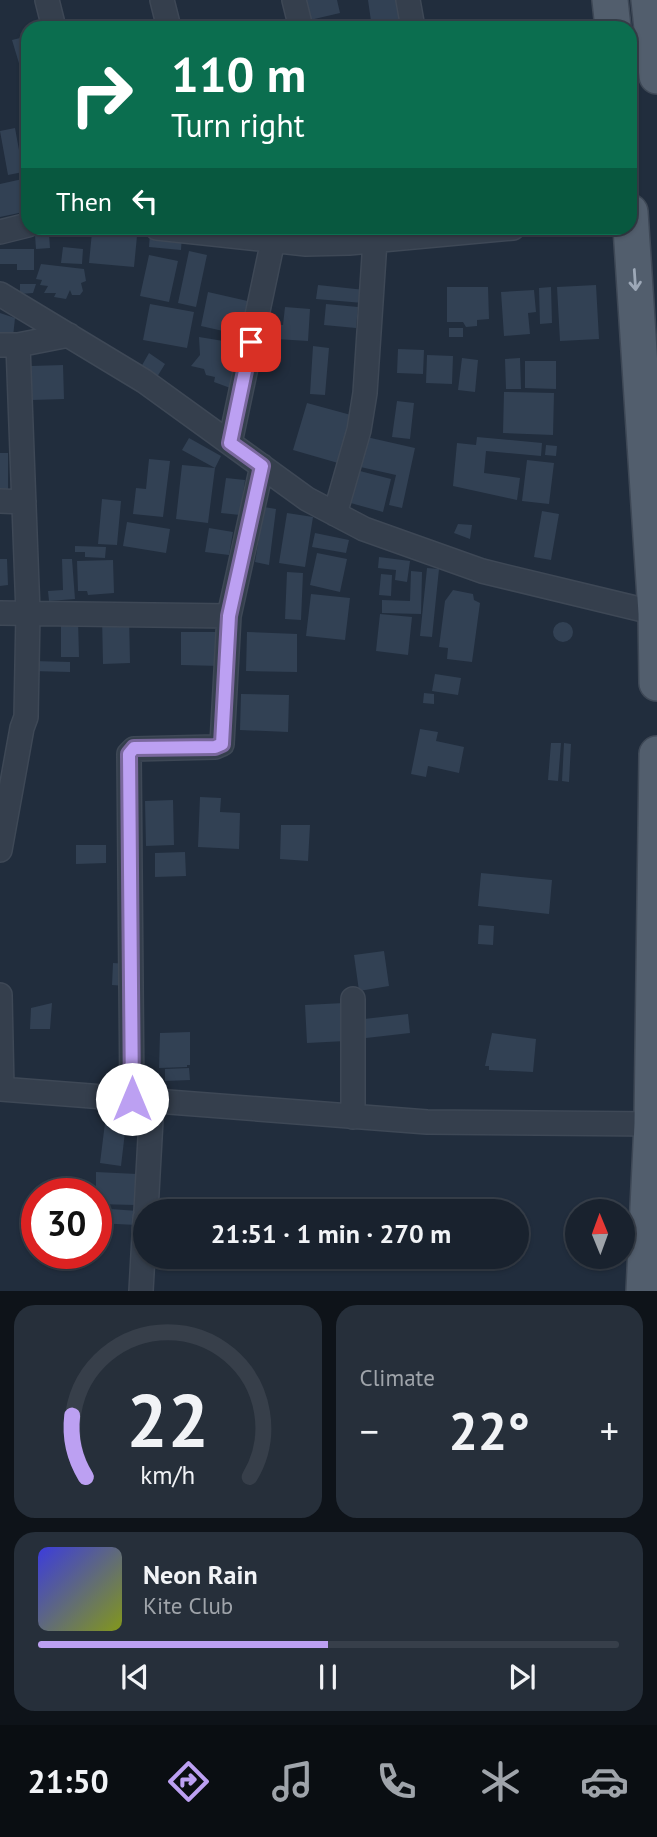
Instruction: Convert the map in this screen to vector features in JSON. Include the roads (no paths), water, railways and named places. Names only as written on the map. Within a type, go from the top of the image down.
[{"type":"main road","points":[[610,0],[612,21]]},
{"type":"main road","points":[[649,0],[657,76]]},
{"type":"main road","points":[[631,235],[656,613],[657,683]]},
{"type":"main road","points":[[643,1291],[652,1124],[657,754]]},
{"type":"street","points":[[47,0],[52,21]]},
{"type":"street","points":[[162,0],[167,21]]},
{"type":"street","points":[[294,0],[299,21]]},
{"type":"street","points":[[408,0],[412,21]]},
{"type":"street","points":[[0,232],[21,227]]},
{"type":"street","points":[[245,235],[306,244],[329,235],[375,241],[439,235]]},
{"type":"street","points":[[230,443],[273,240]]},
{"type":"street","points":[[335,514],[359,429],[365,393],[375,241]]},
{"type":"street","points":[[0,294],[144,381],[307,499],[364,529],[482,571],[656,613]]},
{"type":"street","points":[[0,850],[26,717],[28,612],[24,502],[9,345],[69,335]]},
{"type":"street","points":[[146,1199],[129,754],[134,748],[215,747],[222,744],[229,616],[262,466]]},
{"type":"street","points":[[0,501],[24,502]]},
{"type":"street","points":[[0,613],[229,616]]},
{"type":"street","points":[[0,734],[16,733],[22,728]]},
{"type":"street","points":[[0,995],[1,1089],[427,1122],[652,1124]]},
{"type":"street","points":[[353,999],[353,1117]]},
{"type":"street","points":[[141,1291],[142,1269]]}]
